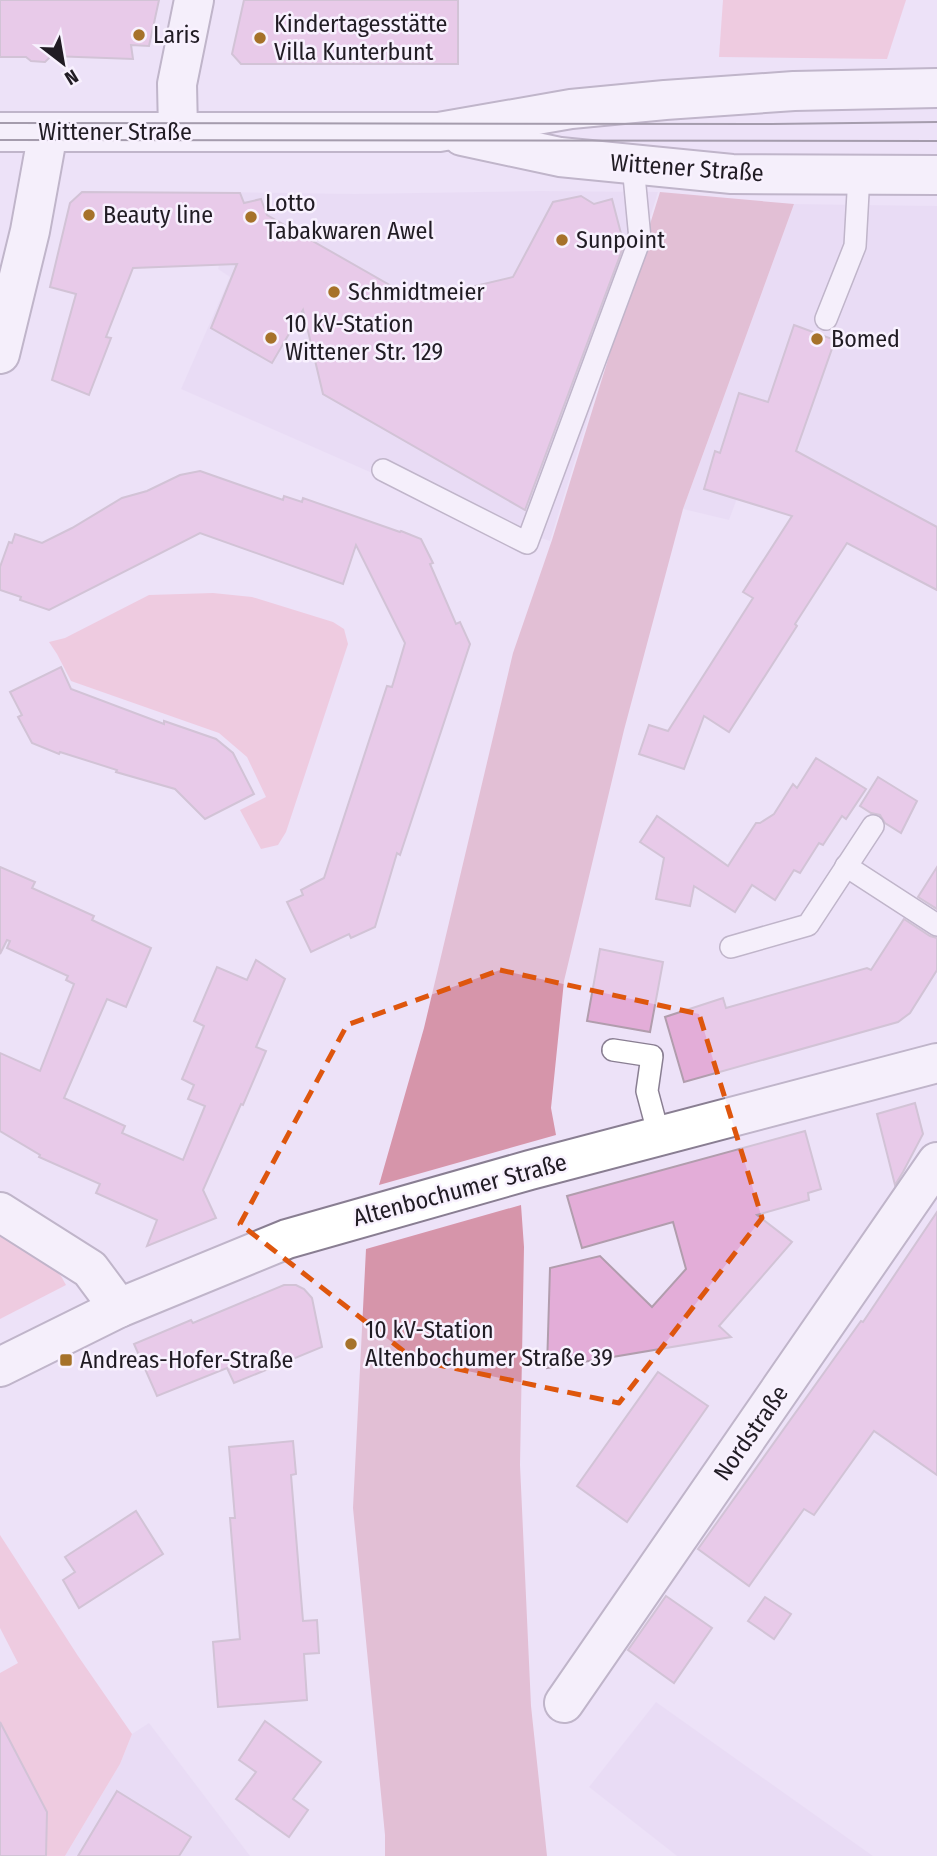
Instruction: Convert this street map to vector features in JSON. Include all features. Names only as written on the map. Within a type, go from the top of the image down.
[{"type":"street","points":[[178,131],[177,84],[194,0]]},
{"type":"street","name":"Wittener Straße","points":[[0,132],[439,132],[571,109],[665,100],[794,91],[937,88]]},
{"type":"street","points":[[0,354],[30,231],[48,132]]},
{"type":"street","name":"Wittener Straße","points":[[439,132],[560,157],[732,174],[937,175]]},
{"type":"street","name":"Altenbochumer Straße","points":[[0,1367],[120,1308],[287,1239],[530,1170],[937,1063]]},
{"type":"street","name":"Nordstraße","points":[[564,1703],[937,1162]]},
{"type":"street","points":[[0,1212],[90,1269],[120,1308]]},
{"type":"lane","points":[[383,470],[527,542],[640,239],[633,165]]},
{"type":"lane","points":[[826,319],[855,246],[859,175]]},
{"type":"lane","points":[[731,947],[808,925],[873,826]]},
{"type":"lane","points":[[846,866],[937,925]]},
{"type":"lane","points":[[613,1051],[652,1056],[647,1091],[659,1136]]},
{"type":"highlighted area","points":[[500,970],[699,1014],[762,1218],[619,1403],[415,1360],[240,1224],[347,1025]]},
{"type":"shaded area","points":[[723,0],[906,0],[887,59],[719,57]]},
{"type":"shaded area","points":[[220,192],[355,194],[658,192],[550,541],[463,513],[181,389],[230,277],[218,269]]},
{"type":"shaded area","points":[[660,192],[794,204],[683,509],[624,730],[564,981],[551,1108],[556,1135],[379,1185],[424,1028],[513,653],[552,540]]},
{"type":"shaded area","points":[[794,204],[937,206],[937,590],[741,488],[729,520],[683,509]]},
{"type":"shaded area","points":[[213,593],[252,597],[333,622],[344,629],[348,644],[286,832],[278,845],[261,849],[240,810],[266,797],[247,757],[219,733],[71,681],[49,642],[65,638],[149,595]]},
{"type":"shaded area","points":[[521,1205],[524,1247],[520,1465],[531,1706],[547,1856],[385,1856],[353,1508],[366,1249]]},
{"type":"shaded area","points":[[0,1235],[55,1270],[66,1285],[0,1319]]},
{"type":"shaded area","points":[[0,1535],[132,1734],[120,1764],[65,1856],[0,1856],[0,1673],[18,1663],[0,1628]]},
{"type":"shaded area","points":[[656,1702],[873,1856],[677,1856],[589,1787]]},
{"type":"shaded area","points":[[149,1723],[250,1856],[65,1856],[120,1764],[132,1734]]},
{"type":"building","points":[[0,0],[159,0],[149,46],[131,45],[133,59],[51,56],[45,62],[31,61],[26,57],[0,57]]},
{"type":"building","points":[[244,0],[458,0],[458,64],[241,64],[232,54]]},
{"type":"building","points":[[82,192],[240,193],[244,203],[261,199],[267,215],[416,300],[513,277],[553,202],[581,196],[594,204],[612,199],[624,245],[525,510],[323,394],[303,310],[272,363],[211,328],[237,264],[133,268],[106,337],[111,338],[89,395],[52,380],[76,294],[50,287],[70,203]]},
{"type":"building","points":[[794,325],[835,340],[796,451],[937,527],[937,590],[847,543],[729,732],[704,716],[684,769],[639,754],[649,725],[668,731],[753,598],[743,592],[792,516],[704,489],[715,451],[720,453],[739,393],[768,402]]},
{"type":"building","points":[[200,471],[283,500],[284,496],[302,502],[303,498],[421,539],[456,624],[460,622],[470,644],[400,855],[397,853],[375,927],[351,938],[349,934],[311,952],[287,902],[303,895],[301,890],[324,878],[387,686],[392,687],[405,643],[356,545],[343,584],[200,533],[49,610],[0,590],[0,567],[9,542],[12,543],[15,534],[42,543],[122,498],[147,491],[180,475]]},
{"type":"building","points":[[61,667],[71,689],[164,724],[164,721],[216,739],[233,753],[254,794],[205,819],[175,789],[60,752],[59,754],[32,743],[18,717],[22,715],[10,692]]},
{"type":"building","points":[[816,758],[866,789],[846,819],[842,816],[823,845],[819,843],[800,873],[794,870],[775,900],[752,885],[735,912],[694,886],[690,906],[656,899],[664,858],[640,842],[657,816],[728,866],[756,823],[774,814],[793,784],[797,788]]},
{"type":"building","points":[[878,777],[917,801],[901,833],[885,823],[880,815],[860,806]]},
{"type":"building","points":[[0,867],[35,882],[32,888],[94,916],[92,920],[151,948],[126,1007],[107,999],[64,1098],[125,1126],[122,1133],[183,1160],[205,1106],[188,1099],[194,1085],[182,1079],[204,1026],[194,1021],[217,967],[247,980],[256,960],[285,979],[256,1047],[266,1051],[203,1190],[216,1218],[147,1246],[157,1220],[96,1193],[100,1184],[39,1157],[40,1155],[0,1131],[0,1053],[40,1071],[74,984],[66,980],[68,976],[7,948],[10,941],[7,940],[0,954]]},
{"type":"building","points":[[937,867],[937,909],[918,897]]},
{"type":"building","points":[[904,919],[937,938],[937,970],[910,1013],[898,1022],[684,1082],[665,1017],[723,998],[726,1008],[867,968],[871,970]]},
{"type":"building","points":[[600,949],[663,962],[650,1032],[587,1021]]},
{"type":"building","points":[[915,1103],[923,1134],[895,1185],[877,1114]]},
{"type":"building","points":[[805,1131],[821,1189],[808,1193],[809,1200],[757,1215],[792,1242],[719,1326],[731,1337],[547,1368],[550,1268],[600,1256],[652,1307],[686,1269],[673,1222],[582,1248],[567,1196]]},
{"type":"building","points":[[937,1212],[937,1475],[874,1431],[814,1515],[804,1509],[749,1586],[698,1549],[861,1321],[863,1322]]},
{"type":"building","points":[[284,1285],[296,1285],[312,1298],[322,1347],[234,1383],[227,1368],[157,1396],[134,1344]]},
{"type":"building","points":[[658,1372],[708,1406],[627,1522],[577,1486]]},
{"type":"building","points":[[293,1441],[296,1474],[291,1475],[303,1621],[317,1620],[319,1653],[304,1654],[307,1700],[218,1707],[213,1642],[240,1639],[230,1518],[235,1518],[229,1447]]},
{"type":"building","points":[[136,1511],[163,1554],[79,1608],[63,1580],[75,1572],[65,1557]]},
{"type":"building","points":[[666,1596],[712,1628],[674,1683],[628,1650]]},
{"type":"building","points":[[765,1597],[791,1614],[774,1639],[748,1621]]},
{"type":"building","points":[[265,1721],[321,1762],[293,1799],[308,1810],[289,1837],[236,1799],[256,1772],[239,1760]]},
{"type":"building","points":[[0,1722],[47,1812],[46,1856],[0,1856]]},
{"type":"building","points":[[117,1791],[191,1837],[179,1856],[78,1856]]},
{"type":"tram line","points":[[0,123],[937,122]]},
{"type":"tram line","points":[[0,140],[937,141]]},
{"type":"place","name":"Laris","points":[[139,35]]},
{"type":"place","name":"Kindertagesstätte Villa Kunterbunt","points":[[260,38]]},
{"type":"place","name":"Beauty line","points":[[89,215]]},
{"type":"place","name":"Lotto Tabakwaren Awel","points":[[251,217]]},
{"type":"place","name":"Sunpoint","points":[[562,240]]},
{"type":"place","name":"Schmidtmeier","points":[[334,292]]},
{"type":"place","name":"10 kV-Station Wittener Str. 129","points":[[271,338]]},
{"type":"place","name":"Bomed","points":[[817,339]]},
{"type":"place","name":"10 kV-Station Altenbochumer Straße 39","points":[[351,1344]]},
{"type":"place","name":"Andreas-Hofer-Straße","points":[[66,1360]]}]
